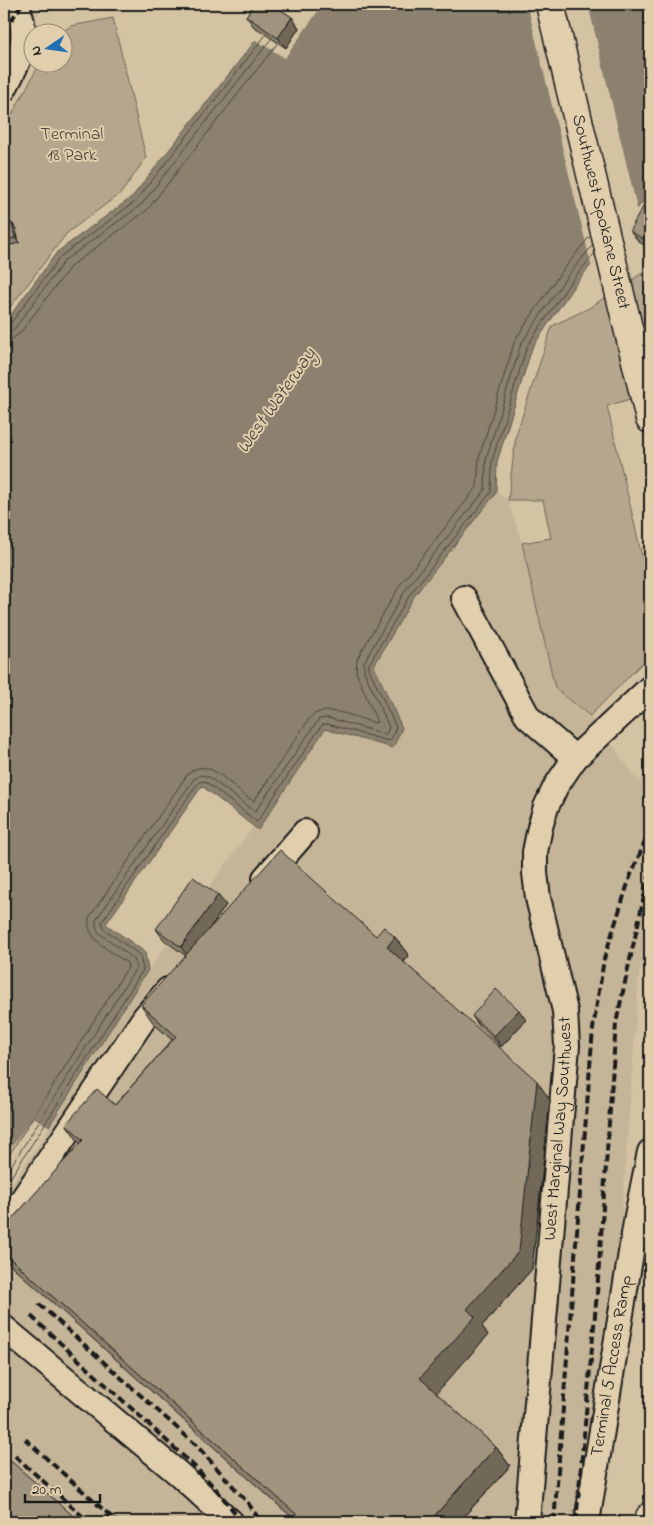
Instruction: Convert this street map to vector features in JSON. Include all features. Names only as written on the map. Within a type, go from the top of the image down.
[{"type":"main road","name":"Southwest Spokane Street","points":[[550,4],[650,419]]},
{"type":"main road","points":[[650,1517],[650,1522]]},
{"type":"street","points":[[4,88],[19,61],[25,36],[19,8],[16,4]]},
{"type":"street","points":[[464,598],[528,717],[575,758]]},
{"type":"street","name":"West Marginal Way Southwest","points":[[527,1522],[567,1046],[565,1011],[538,898],[535,852],[546,807],[556,786],[575,758],[650,688]]},
{"type":"street","points":[[253,891],[305,832]]},
{"type":"street","points":[[4,1227],[145,1017],[183,972]]},
{"type":"street","name":"Terminal 5 Access Ramp","points":[[588,1522],[637,1216],[650,1152]]},
{"type":"street","points":[[4,1328],[179,1474],[231,1522]]},
{"type":"shaded area","points":[[4,4],[44,4],[32,22],[22,22],[22,36],[4,62]]},
{"type":"shaded area","points":[[496,493],[508,500],[522,543],[555,688],[590,716],[640,782],[650,763],[650,933],[639,975],[600,1522],[4,1522],[4,1197],[148,970],[325,729],[374,667],[415,595]]},
{"type":"green space","name":"Terminal 18 Park","points":[[113,18],[146,158],[121,193],[67,233],[4,315],[4,129],[35,72],[72,72],[72,26]]},
{"type":"green space","points":[[650,268],[650,393],[607,406],[650,591],[650,655],[590,716],[555,688],[522,543],[551,538],[543,500],[508,500],[516,435],[552,326],[589,308]]},
{"type":"water","name":"West Waterway","points":[[281,4],[650,4],[650,193],[574,286],[532,348],[497,462],[496,493],[415,595],[374,666],[402,728],[393,748],[325,729],[258,830],[202,786],[106,924],[145,952],[148,970],[4,1197],[4,324],[57,252],[132,197],[259,36]]},
{"type":"pier","points":[[278,4],[323,4],[285,58],[254,39]]},
{"type":"pier","points":[[527,4],[588,4],[638,212],[592,268]]},
{"type":"pier","points":[[33,1117],[50,1127],[4,1197],[4,1158]]},
{"type":"building","points":[[254,4],[272,4],[292,17],[278,38],[246,16]]},
{"type":"building","points":[[643,207],[650,212],[650,243],[631,232],[631,228]]},
{"type":"building","points":[[12,223],[15,238],[4,240],[4,225]]},
{"type":"building","points":[[280,850],[376,936],[384,927],[395,937],[387,947],[537,1081],[519,1251],[467,1309],[475,1317],[420,1378],[496,1447],[429,1522],[305,1522],[4,1253],[4,1228],[83,1140],[66,1124],[97,1089],[115,1105],[176,1036],[141,1005]]},
{"type":"building","points":[[193,877],[218,895],[181,947],[156,929]]},
{"type":"building","points":[[496,989],[519,1010],[494,1036],[472,1016]]},
{"type":"building","points":[[4,1455],[80,1522],[4,1522]]},
{"type":"railway","points":[[4,31],[22,4]]},
{"type":"railway","points":[[554,1522],[593,1029],[604,959],[630,877],[650,830]]},
{"type":"railway","points":[[576,1522],[597,1293],[616,1023],[650,874]]},
{"type":"railway","points":[[39,1304],[196,1445],[248,1503],[261,1522]]},
{"type":"railway","points":[[31,1316],[194,1466],[216,1489],[242,1522]]},
{"type":"railway","points":[[25,1439],[117,1522]]},
{"type":"railway","points":[[15,1456],[89,1522]]}]
